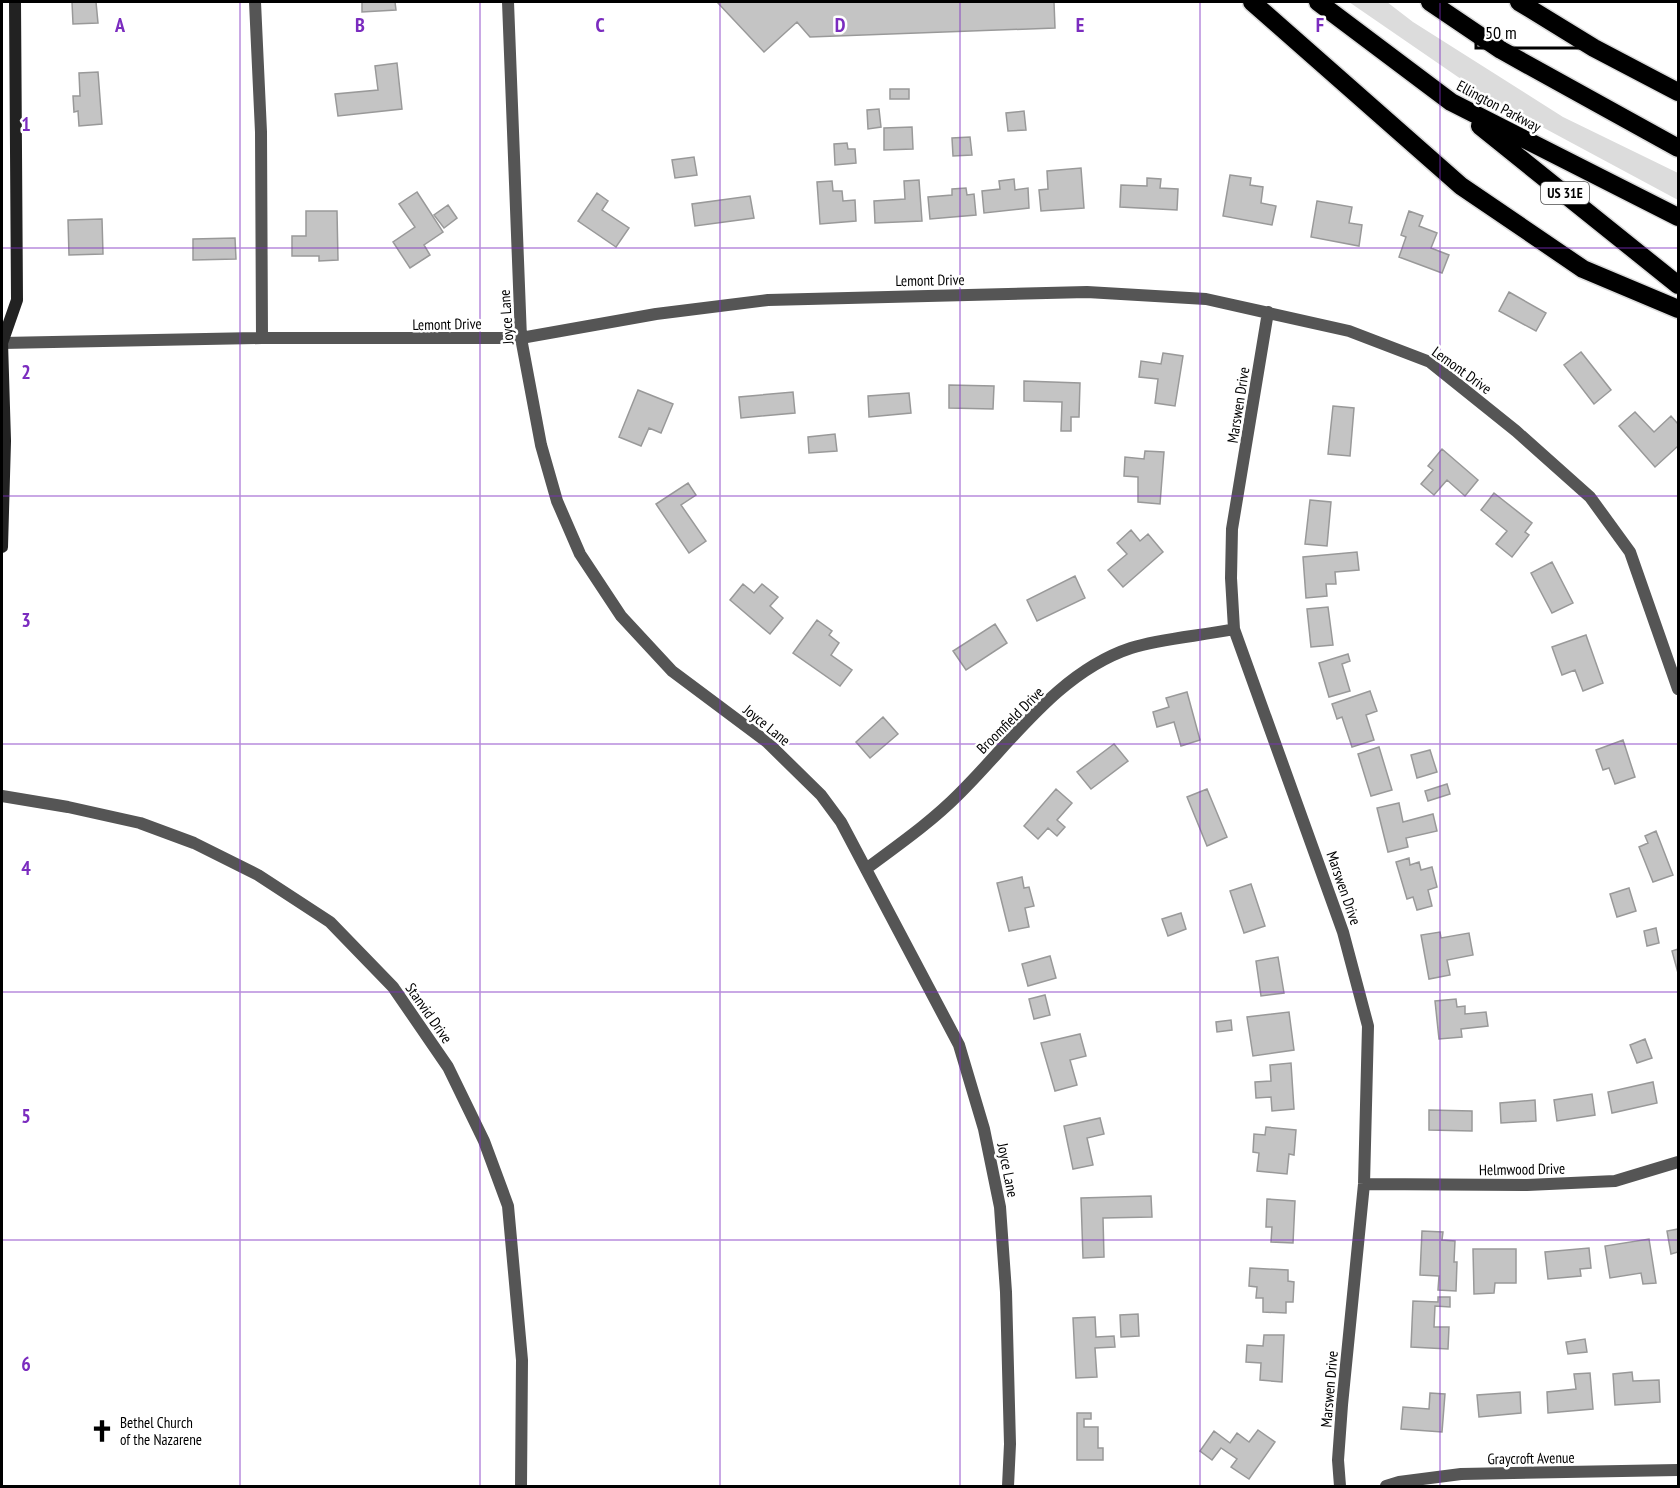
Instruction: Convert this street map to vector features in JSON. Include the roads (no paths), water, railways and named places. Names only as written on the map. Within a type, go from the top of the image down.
[{"type":"highway","points":[[1252,2],[1461,186],[1583,269],[1678,309]]},
{"type":"highway","name":"Ellington Parkway","points":[[1318,2],[1451,102],[1678,217]]},
{"type":"highway","points":[[1430,2],[1501,50],[1678,148]]},
{"type":"highway","points":[[1519,2],[1594,48],[1678,92]]},
{"type":"highway","name":"US 31E","points":[[1451,102],[1678,285]]},
{"type":"highway","points":[[1617,114],[1678,133]]},
{"type":"main road","points":[[2,547],[5,441],[2,343],[16,300],[18,160],[15,2]]},
{"type":"street","points":[[255,2],[261,132],[262,338]]},
{"type":"street","name":"Joyce Lane","points":[[508,2],[521,338],[541,445],[557,501],[580,554],[621,616],[672,671],[767,742],[821,795],[841,822],[958,1046],[984,1129],[1000,1207],[1006,1292],[1010,1444],[1008,1486]]},
{"type":"street","name":"Lemont Drive","points":[[2,343],[262,338],[521,338],[656,314],[778,299],[1088,292],[1206,299],[1348,331],[1431,362],[1516,431],[1590,497],[1630,552],[1678,688]]},
{"type":"street","name":"Marswen Drive","points":[[1268,312],[1232,530],[1231,579],[1234,629],[1253,686],[1309,832],[1357,980],[1368,1026],[1364,1184],[1342,1405],[1338,1460],[1340,1486]]},
{"type":"street","name":"Broomfield Drive","points":[[866,869],[928,824],[1042,705],[1086,671],[1130,649],[1234,629]]},
{"type":"street","name":"Stanvid Drive","points":[[2,796],[68,807],[140,823],[194,843],[258,875],[330,922],[393,987],[448,1066],[484,1141],[508,1206],[522,1360],[521,1486]]},
{"type":"street","name":"Helmwood Drive","points":[[1364,1184],[1527,1185],[1615,1181],[1678,1162]]},
{"type":"street","name":"Graycroft Avenue","points":[[1386,1486],[1399,1482],[1461,1474],[1678,1470]]},
{"type":"place","name":"Bethel Church of the Nazarene","points":[[102,1431]]}]
